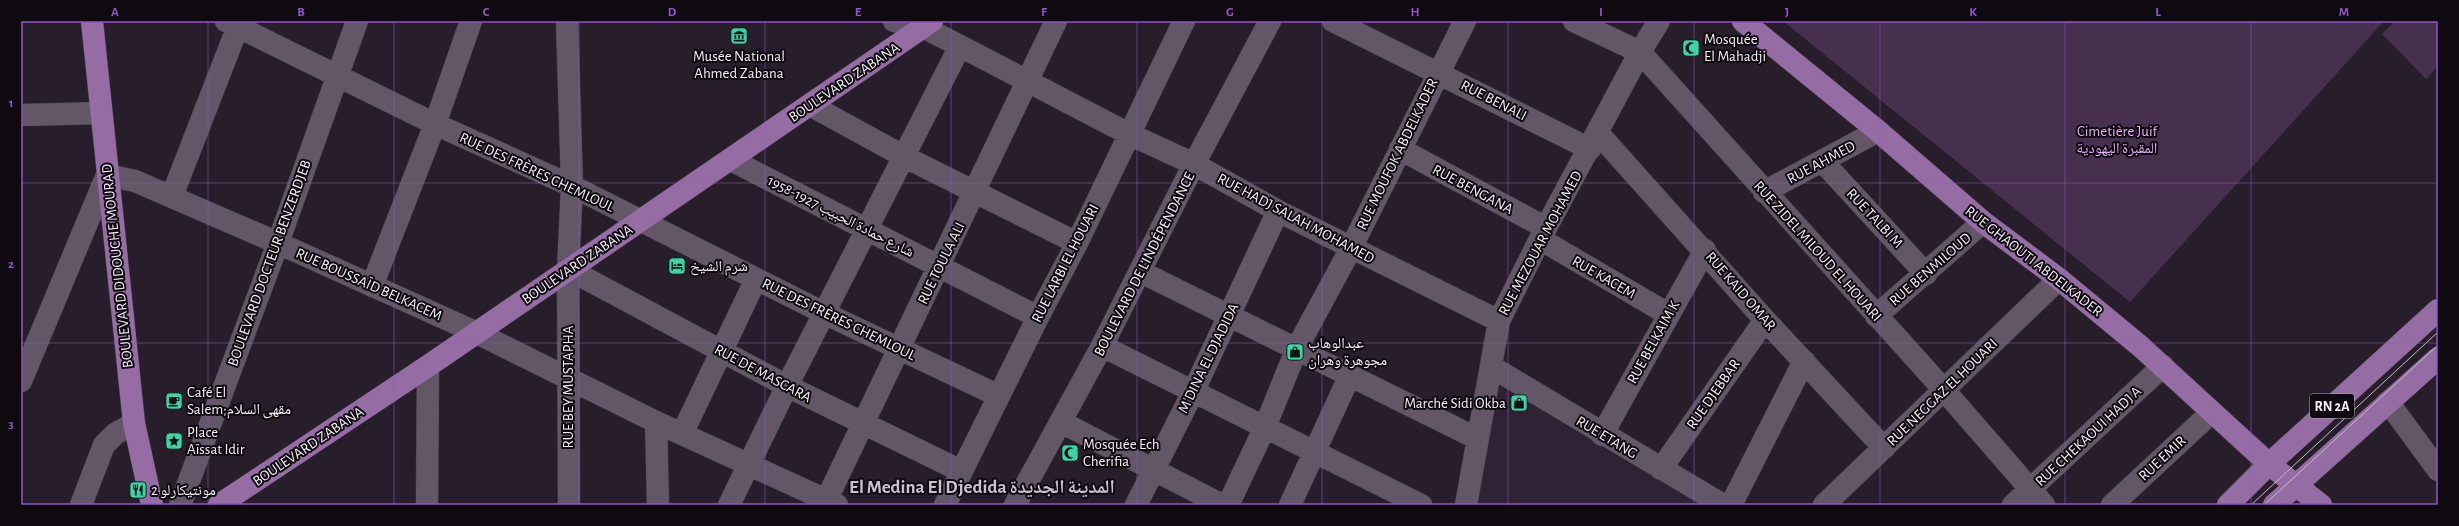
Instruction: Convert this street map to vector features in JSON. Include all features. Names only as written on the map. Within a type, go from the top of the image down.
[{"type":"main road","name":"BOULEVARD DIDOUCHE MOURAD","points":[[92,21],[134,423],[154,502]]},
{"type":"main road","name":"RUE GHAOUTI ABDELKADER","points":[[1743,21],[1878,131],[1983,222],[2059,279],[2163,366],[2269,464],[2321,505]]},
{"type":"main road","name":"BOULEVARD ZABANA","points":[[219,505],[428,366],[475,332],[640,222],[928,24]]},
{"type":"main road","name":"RN 2A","points":[[2228,505],[2269,464],[2438,310]]},
{"type":"main road","name":"RN 2A","points":[[2274,505],[2438,358]]},
{"type":"street","name":"BOULEVARD DOCTEUR BENZERDJEB","points":[[180,505],[278,243],[357,21]]},
{"type":"street","points":[[372,286],[435,124],[471,21]]},
{"type":"street","name":"RUE BEY MUSTAPHA","points":[[567,21],[572,186],[568,269],[567,377],[569,505]]},
{"type":"street","name":"RUE HADJ SALAH MOHAMED","points":[[894,21],[928,24],[960,46],[1028,80],[1129,134],[1194,164],[1278,211],[1499,321]]},
{"type":"street","name":"RUE TOULA ALI","points":[[830,503],[862,424],[939,267],[1056,21]]},
{"type":"street","name":"RUE LARBI EL HOUARI","points":[[945,505],[1038,317],[1077,243],[1184,21]]},
{"type":"street","name":"BOULEVARD DE L'INDÉPENDANCE","points":[[1022,502],[1061,422],[1141,272],[1194,164],[1270,21]]},
{"type":"street","name":"RUE BENALI","points":[[1333,21],[1438,72],[1594,141]]},
{"type":"street","name":"RUE MOUFOK ABDELKADER","points":[[1228,505],[1265,426],[1296,348],[1351,248],[1438,72],[1465,21]]},
{"type":"street","name":"RUE ZIDEL MILOUD EL HOUARI","points":[[1574,21],[1640,52],[1764,192],[1944,390],[2037,498]]},
{"type":"street","name":"RUE MEZOUAR MOHAMED","points":[[1466,505],[1492,367],[1499,321],[1543,234],[1594,141],[1640,52],[1659,21]]},
{"type":"street","points":[[172,196],[235,23]]},
{"type":"street","name":"RUE DES FRÈRES CHEMLOUL","points":[[235,23],[336,77],[572,186],[640,222],[824,313],[1000,396]]},
{"type":"street","points":[[729,505],[787,386],[868,230],[960,46]]},
{"type":"street","points":[[810,105],[904,157],[1077,243]]},
{"type":"street","points":[[21,116],[101,114]]},
{"type":"street","name":"RUE AHMED","points":[[1764,192],[1823,162],[1878,131]]},
{"type":"street","name":"RUE KAID OMAR","points":[[1594,141],[1705,250],[1765,320],[1884,448]]},
{"type":"street","name":"RUE BENGANA","points":[[1400,149],[1543,234]]},
{"type":"street","name":"شارع حمادة الحبيب 1927-1958","points":[[731,160],[1038,317]]},
{"type":"street","name":"RUE TALBI M","points":[[1823,162],[1926,274]]},
{"type":"street","points":[[21,381],[107,175]]},
{"type":"street","name":"RUE BOUSSAÏD BELKACEM","points":[[107,175],[135,181],[172,196],[475,332],[656,422],[830,503]]},
{"type":"street","name":"M'DINA EL DJADIDA","points":[[1136,505],[1193,392],[1278,211]]},
{"type":"street","name":"RUE BENMILOUD","points":[[1876,316],[1926,274],[1983,222]]},
{"type":"street","name":"RUE KACEM","points":[[1543,234],[1668,314]]},
{"type":"street","name":"RUE BELKAIM K","points":[[1602,434],[1705,250]]},
{"type":"street","name":"RUE DE MASCARA","points":[[568,269],[787,386],[862,424],[961,471]]},
{"type":"street","points":[[1141,272],[1478,439]]},
{"type":"street","points":[[682,434],[756,279]]},
{"type":"street","name":"RUE NEGGAZ EL HOUARI","points":[[1824,505],[2059,279]]},
{"type":"street","name":"RUE DJEBBAR","points":[[1661,469],[1765,320]]},
{"type":"street","points":[[1102,346],[1422,505]]},
{"type":"street","points":[[1731,505],[1804,361]]},
{"type":"street","points":[[427,505],[428,366]]},
{"type":"street","name":"RUE CHEKAOUI HADJ A","points":[[2013,505],[2037,498],[2163,366]]},
{"type":"street","name":"RUE ETANG","points":[[1492,367],[1723,505]]},
{"type":"street","points":[[1290,505],[1350,375]]},
{"type":"street","points":[[2388,402],[2438,470]]},
{"type":"street","name":"RUE EMIR","points":[[2112,505],[2212,412]]},
{"type":"street","points":[[656,422],[658,505]]},
{"type":"street","points":[[1061,422],[1222,505]]},
{"type":"street","points":[[81,505],[104,445],[115,434],[134,423]]},
{"type":"shaded area","name":"Marché Sidi Okba","points":[[1492,367],[1723,505],[1466,505]]},
{"type":"green space","name":"Cimetière Juif المقبرة اليهودية","points":[[1783,21],[2384,21],[2130,302]]},
{"type":"green space","points":[[2395,21],[2438,21],[2438,66],[2426,79],[2382,34]]},
{"type":"tram line","points":[[2251,505],[2438,332]]},
{"type":"tram line","points":[[2264,505],[2438,345]]},
{"type":"place","name":"Musée National Ahmed Zabana","points":[[739,36]]},
{"type":"place","name":"Mosquée El Mahadji","points":[[1691,48]]},
{"type":"place","name":"شرم الشيخ","points":[[677,266]]},
{"type":"place","name":"عبدالوهاب مجوهرة وهران","points":[[1295,352]]},
{"type":"place","name":"Café El Salem;مقهى السلام","points":[[174,401]]},
{"type":"place","name":"Marché Sidi Okba","points":[[1519,403]]},
{"type":"place","name":"Place Aïssat Idir","points":[[174,441]]},
{"type":"place","name":"Mosquée Ech Cherifia","points":[[1070,453]]},
{"type":"place","name":"مونتيكارلو 2","points":[[138,490]]},
{"type":"district","name":"El Medina El Djedida المدينة الجديدة","points":[[982,486]]}]
